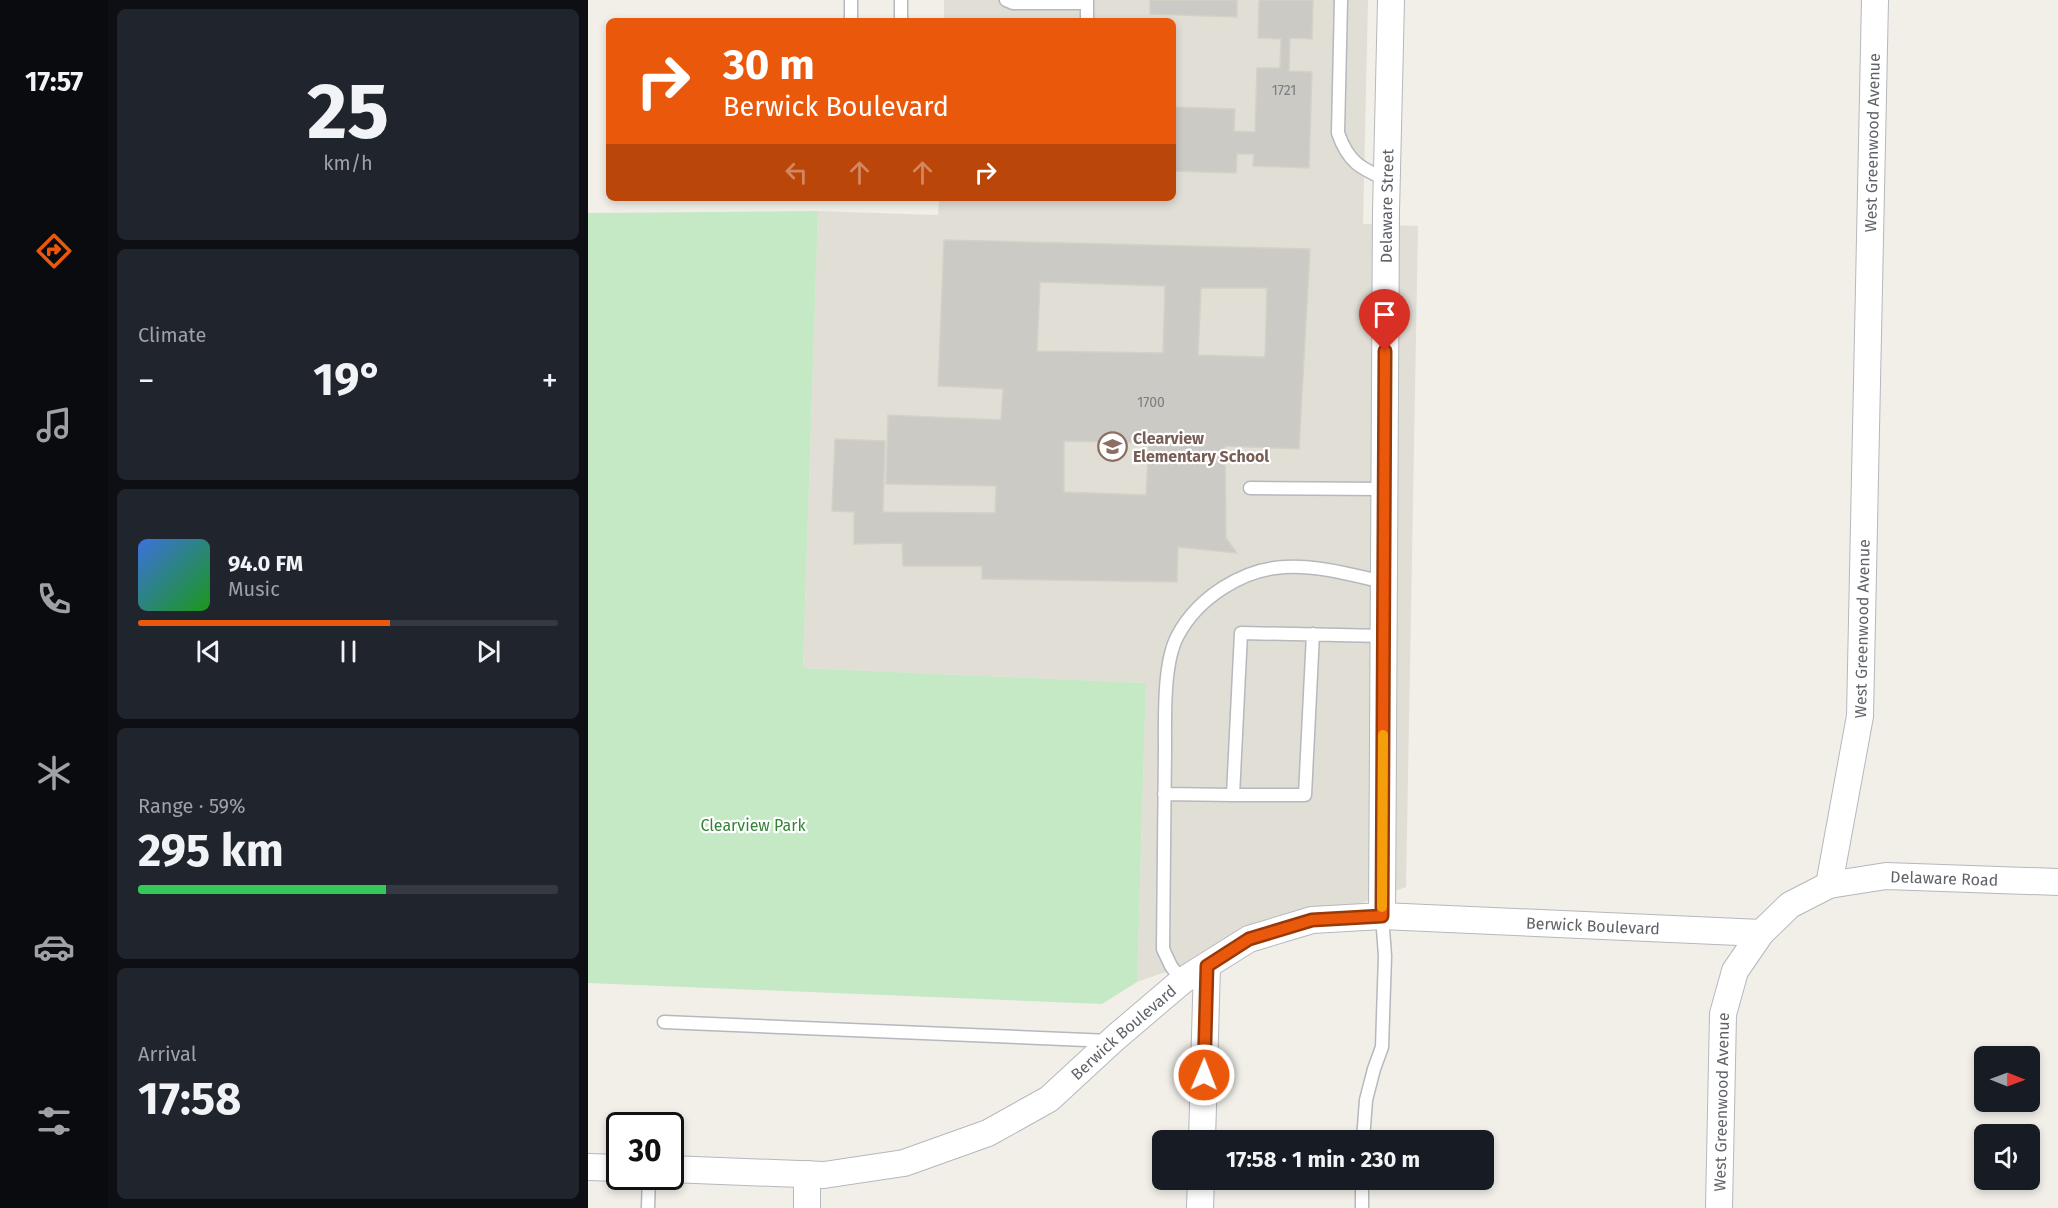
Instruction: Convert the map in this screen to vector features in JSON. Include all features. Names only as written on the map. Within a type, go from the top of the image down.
[{"type":"street","name":"Delaware Street","points":[[1382,916],[1387,180],[1391,0]]},
{"type":"street","name":"West Greenwood Avenue","points":[[1719,1208],[1724,1014],[1735,971],[1761,933],[1790,906],[1829,885],[1860,716],[1875,0]]},
{"type":"street","name":"Delaware Road","points":[[1829,885],[1886,876],[2058,882]]},
{"type":"street","name":"Berwick Boulevard","points":[[684,1170],[824,1174],[904,1162],[988,1133],[1050,1099],[1111,1041],[1182,981],[1249,939],[1312,920],[1382,916],[1761,933]]},
{"type":"street","points":[[1202,1130],[1207,966]]},
{"type":"street","points":[[588,1167],[606,1168]]},
{"type":"street","points":[[807,1174],[807,1208]]},
{"type":"street","points":[[1200,1208],[1201,1190]]},
{"type":"lane","points":[[851,0],[851,18]]},
{"type":"lane","points":[[901,18],[902,0]]},
{"type":"lane","points":[[1006,0],[1012,3],[1087,1],[1087,18]]},
{"type":"lane","points":[[1341,0],[1338,133],[1344,150],[1360,168],[1387,180]]},
{"type":"lane","points":[[1250,488],[1384,489]]},
{"type":"lane","points":[[1182,981],[1171,966],[1163,949],[1168,668],[1177,637],[1193,612],[1220,590],[1250,573],[1284,567],[1317,569],[1384,582]]},
{"type":"lane","points":[[1233,795],[1241,633],[1384,636]]},
{"type":"lane","points":[[1164,794],[1305,795],[1313,634]]},
{"type":"lane","points":[[1364,1130],[1366,1100],[1382,1047],[1385,956],[1382,916]]},
{"type":"lane","points":[[664,1022],[1111,1041]]},
{"type":"lane","points":[[648,1208],[649,1190]]},
{"type":"lane","points":[[1362,1190],[1362,1208]]},
{"type":"shaded area","name":"Clearview Elementary School","points":[[944,0],[1368,0],[1363,224],[1418,226],[1406,887],[1137,982],[1146,683],[803,668],[818,211],[938,215],[939,201],[1176,201],[1176,18],[944,18]]},
{"type":"green space","name":"Clearview Park","points":[[818,211],[803,668],[1146,683],[1137,982],[1102,1004],[588,983],[588,213]]},
{"type":"building","points":[[1150,0],[1237,0],[1237,17],[1150,14]]},
{"type":"building","points":[[1259,0],[1313,0],[1312,39],[1290,38],[1289,71],[1312,72],[1309,168],[1253,166],[1254,154],[1237,154],[1236,173],[1176,171],[1176,107],[1235,109],[1234,131],[1255,132],[1257,68],[1280,68],[1281,39],[1258,38]]},
{"type":"building","points":[[944,240],[1310,249],[1299,449],[1225,446],[1226,538],[1237,553],[1178,547],[1177,582],[982,579],[982,566],[903,566],[902,543],[854,544],[854,512],[832,511],[835,439],[885,441],[883,512],[995,513],[996,486],[886,484],[888,415],[1001,420],[1003,389],[938,386]],"holes":[[[1040,282],[1165,286],[1163,353],[1037,351]],[[1201,288],[1267,288],[1265,357],[1198,355]],[[1064,441],[1149,443],[1146,495],[1064,492]]]},
{"type":"slow traffic","points":[[1382,907],[1383,735]]},
{"type":"place","name":"Clearview Elementary School","points":[[1112,447]]},
{"type":"route","points":[[1204,1075],[1207,966],[1249,939],[1312,920],[1382,916],[1385,351]]}]
